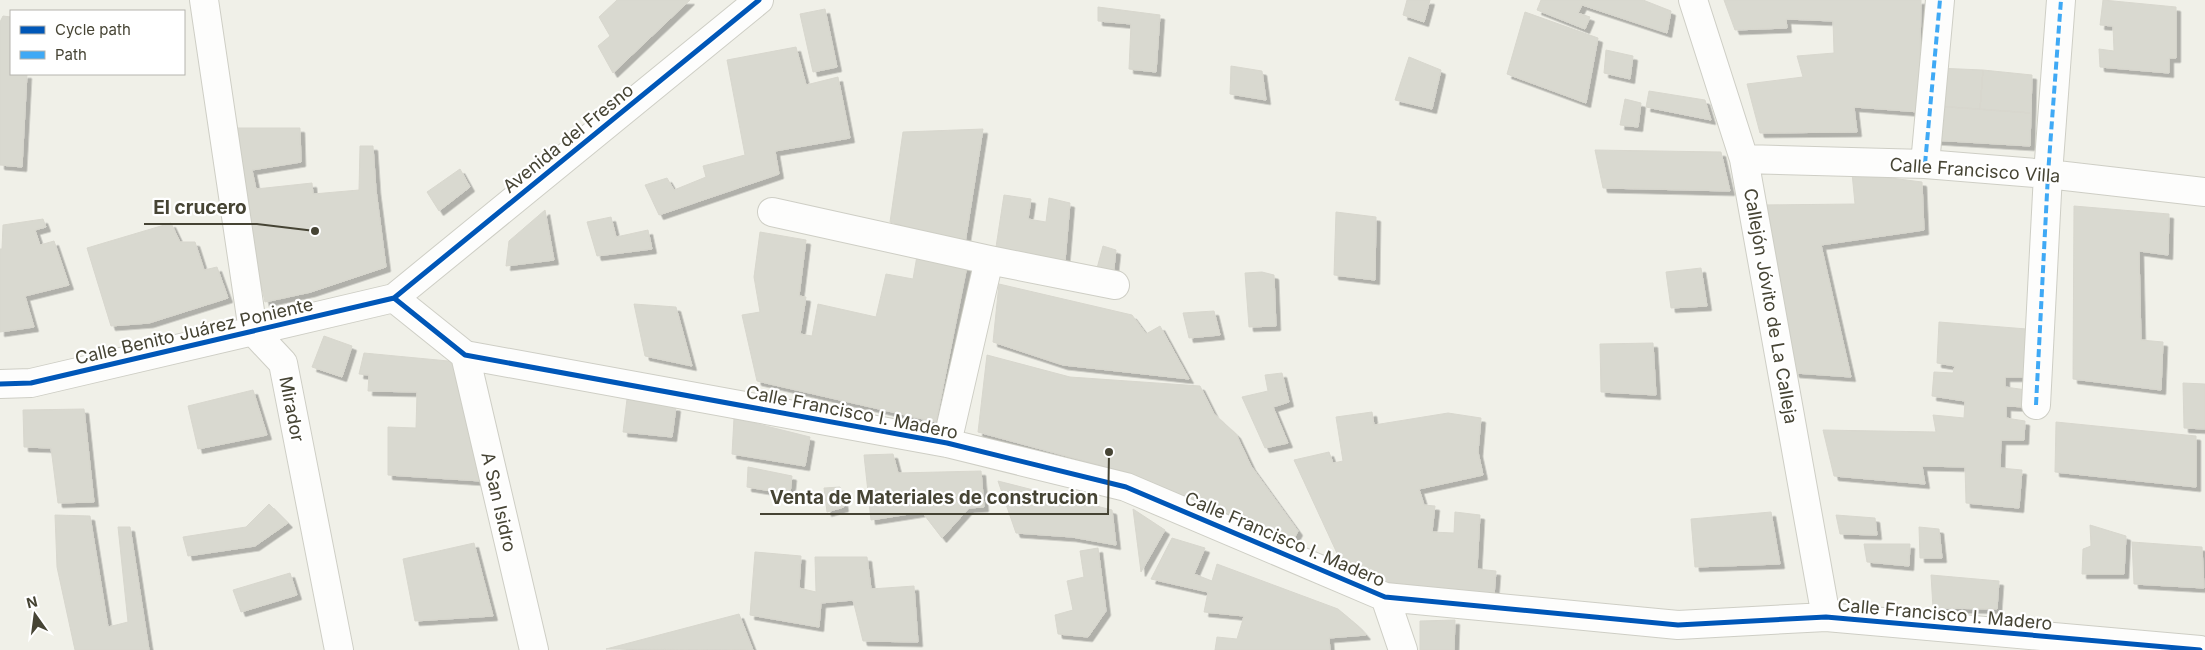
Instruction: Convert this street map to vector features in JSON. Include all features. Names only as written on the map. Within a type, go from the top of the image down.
[{"type":"street","points":[[204,0],[253,331]]},
{"type":"street","name":"Avenida del Fresno","points":[[394,298],[759,0]]},
{"type":"street","name":"Callejón Jóvito de La Calleja","points":[[1694,0],[1744,159],[1826,617]]},
{"type":"street","points":[[1925,164],[1940,0]]},
{"type":"street","points":[[2036,405],[2048,174],[2061,0]]},
{"type":"street","name":"Calle Francisco Villa","points":[[1744,159],[1925,164],[2048,174],[2205,192]]},
{"type":"street","points":[[772,212],[989,260],[1115,285]]},
{"type":"street","points":[[948,443],[989,260]]},
{"type":"street","name":"Calle Benito Juárez Poniente","points":[[0,384],[31,383],[394,298]]},
{"type":"street","name":"Calle Francisco I. Madero","points":[[394,298],[465,355],[948,443],[1126,487],[1385,597],[1678,624],[1826,617],[2038,642],[2200,650]]},
{"type":"street","name":"Mirador","points":[[253,331],[283,363],[339,650]]},
{"type":"street","name":"A San Isidro","points":[[465,355],[534,650]]},
{"type":"street","points":[[1385,597],[1403,650]]},
{"type":"building","points":[[617,0],[690,0],[613,73],[598,46],[610,36],[599,17]]},
{"type":"building","points":[[1407,0],[1430,0],[1424,22],[1403,15]]},
{"type":"building","points":[[1541,0],[1643,0],[1671,11],[1667,33],[1582,5],[1578,13],[1590,17],[1585,29],[1537,10]]},
{"type":"building","points":[[1724,0],[1921,0],[1919,112],[1854,107],[1857,132],[1760,133],[1747,84],[1803,77],[1797,56],[1834,53],[1833,21],[1786,19],[1787,28],[1735,30]]},
{"type":"building","points":[[2103,0],[2176,7],[2176,58],[2169,58],[2169,73],[2100,67],[2099,49],[2114,51],[2113,26],[2100,25]]},
{"type":"building","points":[[1098,7],[1160,15],[1156,72],[1129,69],[1131,24],[1098,21]]},
{"type":"building","points":[[825,9],[837,67],[813,72],[800,14]]},
{"type":"building","points":[[1525,12],[1598,38],[1586,103],[1507,74]]},
{"type":"building","points":[[3,16],[10,17],[10,75],[27,75],[22,167],[0,165],[0,22]]},
{"type":"building","points":[[796,47],[806,85],[838,77],[850,138],[775,151],[779,174],[659,215],[645,185],[667,178],[674,190],[706,177],[703,166],[745,155],[727,60]]},
{"type":"building","points":[[1606,50],[1633,56],[1630,79],[1604,73]]},
{"type":"building","points":[[1409,57],[1441,70],[1432,109],[1395,100]]},
{"type":"building","points":[[1231,66],[1262,71],[1266,100],[1230,94]]},
{"type":"building","points":[[1937,68],[1983,70],[1980,109],[1934,106]]},
{"type":"building","points":[[1983,70],[2032,75],[2031,113],[1980,109]]},
{"type":"building","points":[[1649,91],[1705,100],[1711,120],[1646,107]]},
{"type":"building","points":[[1625,99],[1641,103],[1638,127],[1620,125]]},
{"type":"building","points":[[1934,106],[2031,113],[2030,146],[1932,140]]},
{"type":"building","points":[[227,128],[300,128],[301,162],[252,170],[256,189],[312,183],[313,194],[359,190],[360,146],[373,146],[376,190],[386,267],[311,292],[265,302]]},
{"type":"building","points":[[983,129],[965,243],[890,222],[903,132]]},
{"type":"building","points":[[1595,150],[1721,152],[1730,191],[1603,188]]},
{"type":"building","points":[[460,169],[470,187],[439,211],[427,192]]},
{"type":"building","points":[[1852,173],[1922,182],[1924,230],[1821,245],[1851,377],[1795,373],[1761,205],[1855,204]]},
{"type":"building","points":[[1004,195],[1031,199],[1028,219],[1046,222],[1049,198],[1070,203],[1065,261],[996,247]]},
{"type":"building","points":[[2074,206],[2169,214],[2168,255],[2139,251],[2141,340],[2163,342],[2161,390],[2073,379]]},
{"type":"building","points":[[545,210],[554,260],[506,266],[509,241]]},
{"type":"building","points":[[1336,212],[1376,217],[1375,280],[1334,275]]},
{"type":"building","points":[[611,217],[616,237],[648,230],[652,249],[597,256],[587,222]]},
{"type":"building","points":[[43,219],[46,227],[35,230],[40,245],[54,241],[69,285],[25,296],[34,327],[0,332],[0,249],[2,249],[3,225]]},
{"type":"building","points":[[171,223],[180,242],[195,242],[204,270],[217,267],[228,298],[149,323],[111,326],[87,248]]},
{"type":"building","points":[[760,232],[806,240],[799,296],[806,297],[800,334],[812,336],[818,304],[876,317],[886,274],[913,279],[918,250],[968,261],[936,422],[757,381],[742,315],[760,312],[754,277]]},
{"type":"building","points":[[1103,246],[1116,250],[1113,277],[1096,272]]},
{"type":"building","points":[[1701,268],[1707,306],[1671,308],[1666,272]]},
{"type":"building","points":[[1262,272],[1274,275],[1276,326],[1249,327],[1245,273]]},
{"type":"building","points":[[999,284],[1132,315],[1146,334],[1160,326],[1189,379],[1063,365],[993,342]]},
{"type":"building","points":[[634,304],[676,307],[692,366],[645,356]]},
{"type":"building","points":[[1214,311],[1220,335],[1189,338],[1183,313]]},
{"type":"building","points":[[1939,322],[2027,329],[2029,377],[2005,377],[2005,387],[2027,390],[2026,407],[2006,406],[2006,418],[2025,421],[2024,440],[2001,440],[2000,468],[2022,470],[2019,508],[1966,503],[1965,467],[1922,466],[1925,484],[1834,476],[1823,430],[1936,432],[1933,415],[1964,418],[1965,401],[1932,396],[1934,372],[1953,373],[1955,366],[1937,363]]},
{"type":"building","points":[[324,336],[352,346],[342,377],[312,367]]},
{"type":"building","points":[[1653,343],[1656,395],[1601,392],[1600,344]]},
{"type":"building","points":[[364,353],[459,362],[481,481],[388,475],[388,427],[416,428],[417,392],[368,391],[369,375],[359,374]]},
{"type":"building","points":[[987,355],[1070,377],[1200,386],[1214,414],[1236,434],[1251,466],[1298,531],[1288,550],[1129,473],[978,432]]},
{"type":"building","points":[[1282,373],[1289,402],[1273,407],[1288,443],[1265,448],[1242,397],[1268,391],[1265,375]]},
{"type":"building","points":[[2183,383],[2205,384],[2205,429],[2184,428]]},
{"type":"building","points":[[253,390],[267,435],[198,449],[188,406]]},
{"type":"building","points":[[627,399],[676,407],[672,437],[623,432]]},
{"type":"building","points":[[84,409],[94,502],[58,503],[51,448],[24,447],[23,410]]},
{"type":"building","points":[[1372,412],[1374,425],[1448,413],[1481,418],[1478,452],[1483,475],[1419,489],[1424,505],[1435,506],[1432,532],[1454,533],[1455,512],[1480,515],[1477,569],[1496,571],[1494,596],[1348,577],[1294,460],[1329,452],[1333,463],[1343,461],[1336,417]]},
{"type":"building","points":[[734,418],[810,437],[805,466],[732,454]]},
{"type":"building","points":[[2056,422],[2196,436],[2196,487],[2055,472]]},
{"type":"building","points":[[893,454],[898,473],[981,471],[984,507],[969,508],[942,538],[922,512],[871,520],[864,455]]},
{"type":"building","points":[[748,467],[792,476],[790,494],[747,487]]},
{"type":"building","points":[[998,481],[1112,510],[1116,545],[1072,537],[1016,533]]},
{"type":"building","points":[[840,487],[844,507],[827,512],[824,488]]},
{"type":"building","points":[[269,504],[288,523],[255,546],[188,556],[183,537],[246,527]]},
{"type":"building","points":[[1133,509],[1165,530],[1141,572]]},
{"type":"building","points":[[1771,512],[1780,564],[1695,567],[1691,519]]},
{"type":"building","points":[[55,515],[90,516],[108,627],[128,622],[118,527],[130,527],[149,650],[75,650],[57,567]]},
{"type":"building","points":[[1836,515],[1875,518],[1877,535],[1840,534]]},
{"type":"building","points":[[2090,525],[2126,536],[2124,574],[2082,574],[2083,549],[2091,546]]},
{"type":"building","points":[[1919,527],[1939,529],[1942,558],[1920,558]]},
{"type":"building","points":[[1172,538],[1205,548],[1194,574],[1212,581],[1217,564],[1338,609],[1366,635],[1329,638],[1330,650],[1215,650],[1217,637],[1237,639],[1244,616],[1204,612],[1208,592],[1151,579]]},
{"type":"building","points":[[2132,542],[2202,547],[2204,588],[2134,584]]},
{"type":"building","points":[[474,543],[493,616],[415,621],[403,559]]},
{"type":"building","points":[[1864,544],[1910,544],[1909,566],[1867,562]]},
{"type":"building","points":[[1098,548],[1106,611],[1088,637],[1058,634],[1055,615],[1073,610],[1067,581],[1084,577],[1080,551]]},
{"type":"building","points":[[755,552],[801,556],[799,588],[816,592],[815,557],[867,557],[871,589],[914,586],[918,642],[863,641],[853,600],[821,603],[819,627],[750,615]]},
{"type":"building","points":[[290,573],[297,595],[241,612],[233,590]]},
{"type":"building","points":[[1931,575],[1999,581],[1997,609],[1933,608]]},
{"type":"building","points":[[739,614],[753,650],[606,649]]},
{"type":"building","points":[[1455,620],[1454,650],[1420,650],[1420,621]]},
{"type":"marked path","points":[[1925,164],[1940,0]]},
{"type":"marked path","points":[[2036,405],[2048,174],[2061,0]]},
{"type":"cycle path","points":[[0,384],[31,383],[394,298],[759,0]]},
{"type":"cycle path","points":[[394,298],[465,355],[947,443],[1126,487],[1385,597],[1678,625],[1826,617],[2200,650]]},
{"type":"place","name":"El crucero","points":[[315,231]]},
{"type":"place","name":"Venta de Materiales de construcion","points":[[1109,452]]}]
